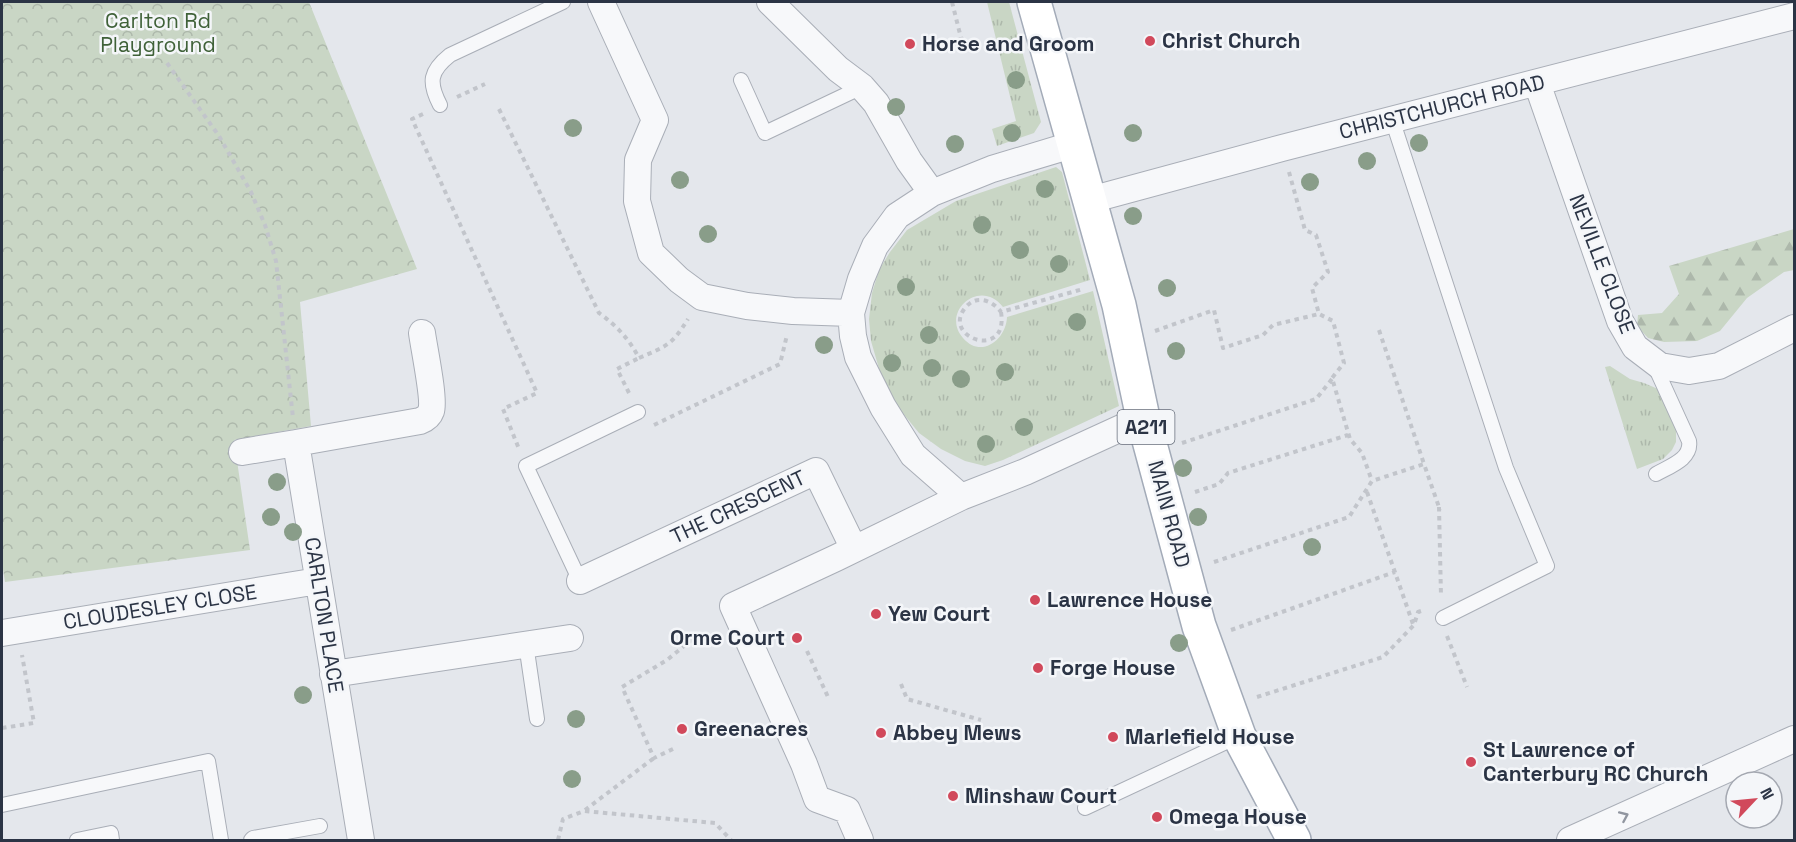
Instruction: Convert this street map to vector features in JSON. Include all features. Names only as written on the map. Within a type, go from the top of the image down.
[{"type":"main road","name":"MAIN ROAD","points":[[1034,2],[1119,305],[1143,418],[1198,626],[1233,721],[1294,840]]},
{"type":"street","points":[[601,2],[655,120],[638,160],[637,191],[637,201],[651,253],[679,280],[702,297],[747,306],[793,311],[851,313]]},
{"type":"street","points":[[770,2],[838,69],[862,87],[876,103],[909,160],[932,193]]},
{"type":"street","name":"CHRISTCHURCH ROAD","points":[[1090,200],[1392,119],[1794,16]]},
{"type":"street","name":"NEVILLE CLOSE","points":[[1537,83],[1620,321],[1635,347],[1660,366],[1689,371],[1719,366],[1794,328]]},
{"type":"street","points":[[961,497],[913,455],[883,407],[858,357],[851,313],[861,279],[875,246],[897,216],[932,193],[992,169],[1075,144]]},
{"type":"street","points":[[242,452],[420,421],[428,417],[431,410],[431,398],[422,333]]},
{"type":"street","points":[[860,840],[847,810],[817,799],[804,764],[733,606],[961,497],[1025,472],[1143,418]]},
{"type":"street","name":"CARLTON PLACE","points":[[296,443],[361,840]]},
{"type":"street","name":"THE CRESCENT","points":[[580,581],[816,471],[854,549]]},
{"type":"street","name":"CLOUDESLEY CLOSE","points":[[10,632],[318,581]]},
{"type":"street","points":[[333,674],[570,638]]},
{"type":"street","points":[[1570,840],[1794,739]]},
{"type":"lane","points":[[440,105],[434,92],[432,78],[437,65],[450,55],[563,2]]},
{"type":"lane","points":[[741,80],[765,133],[862,87]]},
{"type":"lane","points":[[1392,119],[1502,458],[1547,566],[1443,618]]},
{"type":"lane","points":[[1656,474],[1686,456],[1690,449],[1689,441],[1658,374],[1660,366]]},
{"type":"lane","points":[[580,581],[526,466],[638,412]]},
{"type":"lane","points":[[526,644],[537,719]]},
{"type":"lane","points":[[1085,808],[1233,721]]},
{"type":"lane","points":[[2,805],[208,761],[221,840]]},
{"type":"lane","points":[[251,840],[320,826]]},
{"type":"lane","points":[[78,840],[111,833],[112,840]]},
{"type":"path","points":[[952,2],[961,38],[974,49]]},
{"type":"path","points":[[167,63],[219,136],[251,192],[265,225],[276,261],[296,443]]},
{"type":"path","points":[[485,84],[411,119],[537,393],[503,409],[526,466]]},
{"type":"path","points":[[499,110],[599,314],[616,326],[632,345],[639,358]]},
{"type":"path","points":[[1282,148],[1305,230],[1316,235],[1328,272],[1312,288],[1319,314]]},
{"type":"path","points":[[1001,312],[1082,289]]},
{"type":"path","points":[[638,412],[617,369],[667,346],[678,335],[702,297]]},
{"type":"path","points":[[985,300],[991,302],[1001,312],[999,332],[988,340],[975,340],[969,337],[961,326],[962,312],[972,302],[985,300]]},
{"type":"path","points":[[1126,341],[1214,310],[1223,348],[1263,335],[1273,326],[1319,314],[1333,321],[1344,363],[1316,399],[1153,452]]},
{"type":"path","points":[[646,429],[780,364],[793,311]]},
{"type":"path","points":[[1379,330],[1442,515]]},
{"type":"path","points":[[1332,378],[1348,435],[1362,453],[1372,481]]},
{"type":"path","points":[[1166,501],[1219,484],[1228,473],[1348,435]]},
{"type":"path","points":[[1184,572],[1349,517],[1372,481],[1424,464]]},
{"type":"path","points":[[1367,491],[1414,625]]},
{"type":"path","points":[[1439,507],[1439,564],[1443,618],[1447,638],[1467,687]]},
{"type":"path","points":[[1204,639],[1395,572]]},
{"type":"path","points":[[1233,721],[1383,657],[1414,625],[1418,612],[1441,603]]},
{"type":"path","points":[[2,728],[34,723],[10,632]]},
{"type":"path","points":[[654,758],[622,687],[667,660],[700,633]]},
{"type":"path","points":[[807,651],[828,697]]},
{"type":"path","points":[[901,684],[907,699],[981,720]]},
{"type":"path","points":[[558,840],[563,819],[584,811],[654,758],[673,749]]},
{"type":"path","points":[[584,811],[715,824],[730,840]]},
{"type":"green space","name":"Carlton Rd Playground","points":[[2,2],[309,2],[417,269],[300,302],[311,426],[234,440],[250,550],[5,582],[2,563]]},
{"type":"green space","points":[[987,2],[1009,2],[1041,122],[1034,133],[997,146],[992,129],[1016,121]]},
{"type":"green space","points":[[1056,167],[1062,172],[1090,280],[1003,307],[994,299],[984,296],[974,297],[966,301],[959,309],[956,318],[957,328],[970,344],[985,347],[1002,333],[1007,317],[1093,291],[1119,406],[1003,460],[985,466],[965,461],[941,449],[919,433],[897,406],[880,372],[871,341],[869,319],[872,293],[879,270],[907,230],[956,201]]},
{"type":"green space","points":[[1794,229],[1794,270],[1784,272],[1747,298],[1720,331],[1697,341],[1664,342],[1648,338],[1637,326],[1638,315],[1662,313],[1679,294],[1669,266]]},
{"type":"green space","points":[[1610,366],[1630,379],[1658,389],[1670,409],[1676,426],[1676,442],[1663,459],[1637,469],[1605,367]]},
{"type":"place","name":"Christ Church","points":[[1150,41]]},
{"type":"place","name":"Horse and Groom","points":[[910,44]]},
{"type":"place","name":"Lawrence House","points":[[1035,600]]},
{"type":"place","name":"Yew Court","points":[[876,614]]},
{"type":"place","name":"Orme Court","points":[[797,638]]},
{"type":"place","name":"Forge House","points":[[1038,668]]},
{"type":"place","name":"Greenacres","points":[[682,729]]},
{"type":"place","name":"Abbey Mews","points":[[881,733]]},
{"type":"place","name":"Marlefield House","points":[[1113,737]]},
{"type":"place","name":"St Lawrence of Canterbury RC Church","points":[[1471,762]]},
{"type":"place","name":"Minshaw Court","points":[[953,796]]},
{"type":"place","name":"Omega House","points":[[1157,817]]}]
